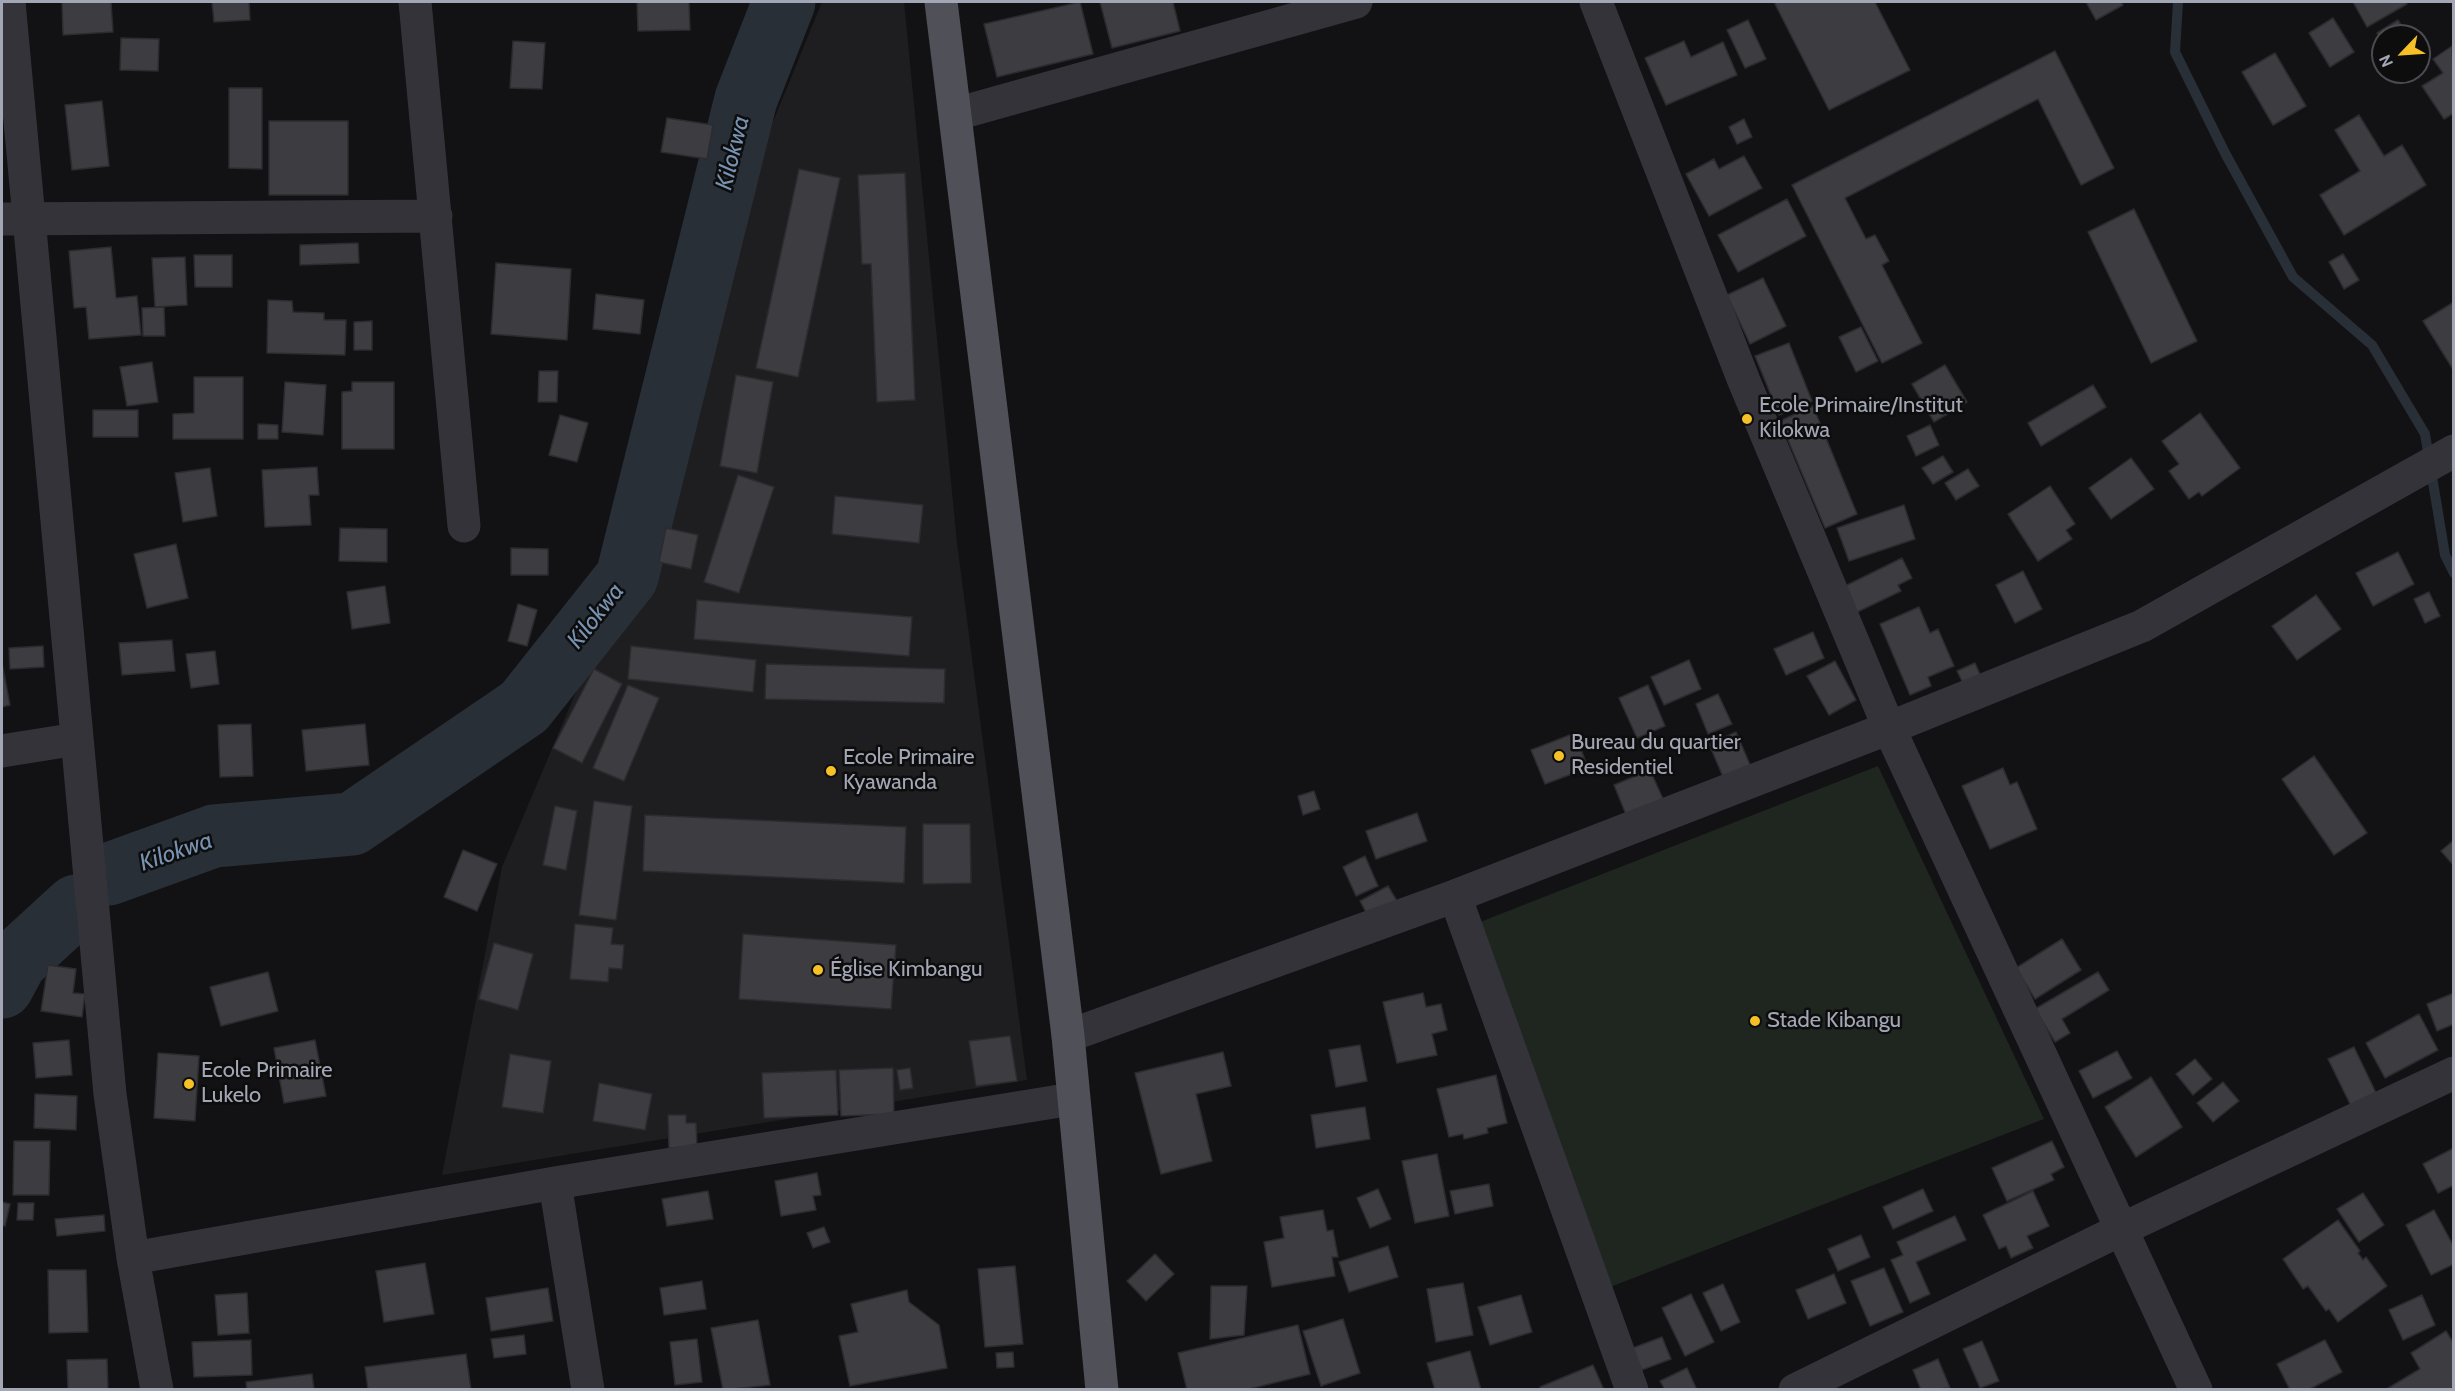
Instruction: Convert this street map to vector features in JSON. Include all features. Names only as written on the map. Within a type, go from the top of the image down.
[{"type":"main road","points":[[941,2],[1068,1036],[1072,1099],[1102,1389]]},
{"type":"street","points":[[9,2],[15,219],[77,739],[110,1094],[133,1257],[157,1389]]},
{"type":"street","points":[[416,2],[464,526]]},
{"type":"street","points":[[956,114],[1356,2]]},
{"type":"street","points":[[1596,2],[1744,381],[1889,728],[2196,1389]]},
{"type":"street","points":[[15,219],[436,216]]},
{"type":"street","points":[[1068,1036],[1455,896],[1889,728],[2142,626],[2454,451]]},
{"type":"street","points":[[2,751],[77,739]]},
{"type":"street","points":[[1455,896],[1632,1389]]},
{"type":"street","points":[[1795,1389],[2122,1229],[2454,1073]]},
{"type":"street","points":[[133,1257],[555,1183],[1072,1099]]},
{"type":"street","points":[[555,1183],[588,1389]]},
{"type":"shaded area","points":[[822,2],[904,2],[957,543],[1027,1080],[442,1175],[502,867],[589,661],[641,567],[701,332],[766,139]]},
{"type":"shaded area","name":"Stade Kibangu","points":[[1878,766],[2044,1119],[1605,1289],[1480,922]]},
{"type":"building","points":[[62,2],[111,2],[113,32],[63,35]]},
{"type":"building","points":[[212,2],[249,2],[250,20],[214,22]]},
{"type":"building","points":[[637,2],[689,2],[690,30],[638,31]]},
{"type":"building","points":[[1080,2],[1093,54],[997,77],[984,24]]},
{"type":"building","points":[[1100,2],[1173,2],[1180,31],[1112,48]]},
{"type":"building","points":[[1774,2],[1875,2],[1910,70],[1829,110]]},
{"type":"building","points":[[2086,2],[2121,2],[2123,5],[2096,20]]},
{"type":"building","points":[[2353,2],[2405,2],[2407,4],[2371,24],[2367,27]]},
{"type":"building","points":[[2333,18],[2354,52],[2330,67],[2309,33]]},
{"type":"building","points":[[1748,20],[1766,59],[1745,68],[1727,30]]},
{"type":"building","points":[[121,38],[159,39],[158,71],[120,70]]},
{"type":"building","points":[[513,41],[545,43],[542,89],[510,88]]},
{"type":"building","points":[[1684,41],[1691,57],[1723,42],[1737,75],[1666,105],[1645,58]]},
{"type":"building","points":[[2452,46],[2454,113],[2444,119],[2422,86],[2431,84],[2431,80],[2443,73],[2433,59]]},
{"type":"building","points":[[2055,51],[2114,168],[2081,185],[2038,99],[1845,198],[1866,239],[1875,235],[1889,261],[1882,265],[1922,343],[1882,363],[1792,185]]},
{"type":"building","points":[[2275,53],[2306,106],[2273,125],[2242,72]]},
{"type":"building","points":[[229,88],[262,88],[262,169],[229,168]]},
{"type":"building","points":[[102,101],[109,166],[72,170],[65,105]]},
{"type":"building","points":[[2359,115],[2384,156],[2402,145],[2426,185],[2344,235],[2320,195],[2360,171],[2335,130]]},
{"type":"building","points":[[667,118],[713,125],[707,159],[661,152]]},
{"type":"building","points":[[1744,119],[1752,137],[1737,144],[1729,127]]},
{"type":"building","points":[[269,121],[348,121],[348,195],[269,195]]},
{"type":"building","points":[[1744,156],[1762,188],[1709,216],[1686,174],[1714,159],[1719,169]]},
{"type":"building","points":[[799,169],[840,178],[798,377],[756,368]]},
{"type":"building","points":[[905,173],[915,400],[877,402],[871,264],[862,264],[858,175]]},
{"type":"building","points":[[1787,199],[1806,236],[1738,272],[1718,235]]},
{"type":"building","points":[[2134,209],[2197,341],[2151,363],[2088,232]]},
{"type":"building","points":[[358,243],[359,263],[300,265],[300,245]]},
{"type":"building","points":[[111,247],[116,298],[137,296],[141,335],[89,339],[86,307],[74,308],[69,251]]},
{"type":"building","points":[[2343,254],[2359,280],[2344,289],[2329,262]]},
{"type":"building","points":[[194,255],[232,255],[232,287],[195,287]]},
{"type":"building","points":[[185,257],[187,305],[155,307],[152,258]]},
{"type":"building","points":[[496,263],[571,269],[567,340],[491,334]]},
{"type":"building","points":[[1763,278],[1786,326],[1750,344],[1727,295]]},
{"type":"building","points":[[596,294],[644,300],[640,334],[593,329]]},
{"type":"building","points":[[268,300],[292,301],[293,312],[324,313],[324,320],[346,320],[345,355],[267,353]]},
{"type":"building","points":[[2454,302],[2454,371],[2423,321]]},
{"type":"building","points":[[164,307],[165,336],[143,336],[142,308]]},
{"type":"building","points":[[372,321],[372,350],[354,350],[354,322]]},
{"type":"building","points":[[1861,327],[1878,361],[1856,372],[1839,337]]},
{"type":"building","points":[[1789,343],[1812,401],[1779,415],[1755,356]]},
{"type":"building","points":[[152,362],[158,402],[127,406],[120,367]]},
{"type":"building","points":[[1945,365],[1967,402],[1934,422],[1912,384]]},
{"type":"building","points":[[539,371],[558,371],[557,402],[538,402]]},
{"type":"building","points":[[736,375],[773,382],[757,473],[720,466]]},
{"type":"building","points":[[194,377],[243,377],[243,439],[173,439],[173,414],[194,413]]},
{"type":"building","points":[[285,382],[326,385],[323,435],[282,432]]},
{"type":"building","points":[[352,382],[394,382],[394,449],[342,449],[342,392],[352,391]]},
{"type":"building","points":[[2093,385],[2106,407],[2041,446],[2028,423]]},
{"type":"building","points":[[1813,406],[1857,514],[1825,528],[1780,421]]},
{"type":"building","points":[[93,410],[138,410],[138,437],[93,437]]},
{"type":"building","points":[[2200,413],[2240,468],[2202,496],[2199,492],[2189,499],[2169,471],[2179,464],[2162,441]]},
{"type":"building","points":[[560,415],[588,423],[577,462],[549,455]]},
{"type":"building","points":[[258,424],[278,425],[278,439],[258,439]]},
{"type":"building","points":[[1930,425],[1939,445],[1916,456],[1907,436]]},
{"type":"building","points":[[1943,456],[1953,472],[1933,484],[1922,468]]},
{"type":"building","points":[[2131,458],[2154,489],[2111,519],[2089,488]]},
{"type":"building","points":[[317,467],[319,495],[309,495],[311,525],[265,527],[262,470]]},
{"type":"building","points":[[210,468],[217,516],[183,522],[175,473]]},
{"type":"building","points":[[1968,469],[1979,486],[1956,500],[1945,483]]},
{"type":"building","points":[[738,475],[774,487],[739,593],[704,582]]},
{"type":"building","points":[[2050,486],[2075,524],[2066,530],[2072,539],[2038,561],[2008,514]]},
{"type":"building","points":[[835,496],[923,505],[919,543],[832,534]]},
{"type":"building","points":[[1904,505],[1915,539],[1849,561],[1837,528]]},
{"type":"building","points":[[340,528],[387,529],[387,562],[339,561]]},
{"type":"building","points":[[666,528],[698,535],[691,569],[659,562]]},
{"type":"building","points":[[176,544],[188,598],[147,608],[134,554]]},
{"type":"building","points":[[511,548],[548,549],[548,575],[511,575]]},
{"type":"building","points":[[2398,552],[2414,584],[2373,606],[2356,573]]},
{"type":"building","points":[[1902,558],[1912,578],[1898,585],[1901,591],[1853,614],[1841,588]]},
{"type":"building","points":[[2023,571],[2042,609],[2015,623],[1996,585]]},
{"type":"building","points":[[385,586],[390,623],[352,629],[347,592]]},
{"type":"building","points":[[2429,592],[2440,616],[2425,623],[2414,599]]},
{"type":"building","points":[[2316,595],[2341,629],[2297,660],[2272,626]]},
{"type":"building","points":[[697,600],[912,617],[909,656],[694,639]]},
{"type":"building","points":[[518,604],[537,610],[527,646],[508,641]]},
{"type":"building","points":[[1919,607],[1930,633],[1938,629],[1954,666],[1928,677],[1931,686],[1910,695],[1880,624]]},
{"type":"building","points":[[1813,632],[1824,658],[1786,675],[1774,649]]},
{"type":"building","points":[[172,640],[175,671],[122,675],[119,643]]},
{"type":"building","points":[[43,646],[44,667],[10,669],[9,648]]},
{"type":"building","points":[[631,646],[756,660],[753,692],[628,679]]},
{"type":"building","points":[[215,651],[219,684],[191,688],[186,654]]},
{"type":"building","points":[[1689,660],[1701,689],[1664,705],[1651,677]]},
{"type":"building","points":[[1835,661],[1856,700],[1829,715],[1807,676]]},
{"type":"building","points":[[2,663],[10,705],[2,707]]},
{"type":"building","points":[[1975,663],[1982,679],[1965,687],[1957,671]]},
{"type":"building","points":[[766,664],[945,669],[944,703],[765,699]]},
{"type":"building","points":[[594,669],[622,684],[582,763],[553,748]]},
{"type":"building","points":[[628,685],[659,698],[624,781],[593,768]]},
{"type":"building","points":[[1648,685],[1665,726],[1637,738],[1619,698]]},
{"type":"building","points":[[1718,694],[1732,724],[1708,734],[1696,704]]},
{"type":"building","points":[[251,724],[253,776],[220,777],[218,725]]},
{"type":"building","points":[[365,724],[369,765],[306,771],[302,730]]},
{"type":"building","points":[[1736,732],[1751,767],[1724,779],[1709,744]]},
{"type":"building","points":[[1575,733],[1588,768],[1545,784],[1531,750]]},
{"type":"building","points":[[2314,756],[2367,833],[2334,855],[2282,779]]},
{"type":"building","points":[[2003,768],[2010,785],[2017,782],[2037,829],[1990,849],[1962,786]]},
{"type":"building","points":[[1650,770],[1664,801],[1627,817],[1614,785]]},
{"type":"building","points":[[1314,791],[1320,809],[1303,815],[1298,796]]},
{"type":"building","points":[[594,801],[632,806],[616,920],[579,915]]},
{"type":"building","points":[[555,806],[577,811],[566,870],[543,865]]},
{"type":"building","points":[[1417,813],[1427,841],[1376,859],[1366,831]]},
{"type":"building","points":[[645,815],[906,827],[904,883],[643,871]]},
{"type":"building","points":[[923,824],[970,824],[971,883],[923,884]]},
{"type":"building","points":[[2454,840],[2454,866],[2441,851]]},
{"type":"building","points":[[463,850],[497,864],[477,911],[444,897]]},
{"type":"building","points":[[1365,856],[1378,886],[1356,896],[1343,867]]},
{"type":"building","points":[[1388,886],[1397,901],[1368,916],[1360,901]]},
{"type":"building","points":[[575,924],[613,928],[611,944],[624,945],[622,969],[609,968],[608,982],[570,979]]},
{"type":"building","points":[[743,934],[896,945],[891,1009],[739,999]]},
{"type":"building","points":[[2062,939],[2081,970],[2035,999],[2016,968]]},
{"type":"building","points":[[494,943],[533,954],[518,1010],[479,999]]},
{"type":"building","points":[[48,965],[76,969],[73,993],[85,994],[82,1017],[41,1011]]},
{"type":"building","points":[[268,972],[278,1011],[221,1026],[210,987]]},
{"type":"building","points":[[2098,972],[2109,990],[2062,1019],[2070,1033],[2055,1042],[2035,1009]]},
{"type":"building","points":[[1423,993],[1426,1007],[1441,1004],[1447,1030],[1432,1034],[1437,1055],[1397,1063],[1383,1002]]},
{"type":"building","points":[[2454,993],[2454,1024],[2437,1031],[2427,1004]]},
{"type":"building","points":[[2419,1014],[2438,1050],[2385,1078],[2366,1043]]},
{"type":"building","points":[[1010,1036],[1017,1081],[976,1086],[969,1041]]},
{"type":"building","points":[[69,1040],[72,1075],[36,1078],[33,1043]]},
{"type":"building","points":[[315,1040],[326,1096],[284,1103],[274,1048]]},
{"type":"building","points":[[1360,1045],[1367,1081],[1336,1087],[1329,1050]]},
{"type":"building","points":[[2354,1047],[2377,1095],[2352,1108],[2328,1059]]},
{"type":"building","points":[[2117,1051],[2132,1078],[2093,1098],[2079,1071]]},
{"type":"building","points":[[1223,1052],[1231,1086],[1196,1094],[1212,1161],[1161,1174],[1135,1073]]},
{"type":"building","points":[[158,1053],[199,1056],[195,1121],[154,1118]]},
{"type":"building","points":[[510,1054],[551,1061],[543,1113],[502,1107]]},
{"type":"building","points":[[2195,1059],[2212,1079],[2193,1095],[2176,1074]]},
{"type":"building","points":[[893,1068],[894,1114],[841,1116],[839,1070]]},
{"type":"building","points":[[910,1068],[913,1088],[900,1090],[897,1070]]},
{"type":"building","points":[[836,1070],[838,1115],[764,1118],[762,1073]]},
{"type":"building","points":[[1496,1075],[1507,1123],[1487,1128],[1488,1133],[1464,1139],[1463,1134],[1449,1137],[1437,1089]]},
{"type":"building","points":[[2151,1077],[2182,1127],[2136,1157],[2105,1107]]},
{"type":"building","points":[[2223,1082],[2239,1101],[2213,1122],[2197,1103]]},
{"type":"building","points":[[599,1083],[652,1094],[645,1130],[593,1121]]},
{"type":"building","points":[[35,1094],[77,1096],[76,1130],[34,1128]]},
{"type":"building","points":[[1365,1107],[1370,1139],[1316,1148],[1311,1115]]},
{"type":"building","points":[[668,1115],[686,1115],[686,1123],[696,1123],[697,1147],[669,1148]]},
{"type":"building","points":[[14,1141],[50,1141],[49,1195],[13,1195]]},
{"type":"building","points":[[2052,1141],[2064,1167],[2051,1174],[2054,1180],[2007,1201],[1992,1168]]},
{"type":"building","points":[[2454,1148],[2454,1185],[2438,1193],[2423,1164]]},
{"type":"building","points":[[1437,1154],[1449,1216],[1415,1223],[1402,1161]]},
{"type":"building","points":[[817,1173],[821,1195],[813,1196],[816,1210],[781,1216],[775,1181]]},
{"type":"building","points":[[1489,1184],[1493,1206],[1455,1214],[1450,1191]]},
{"type":"building","points":[[1378,1189],[1391,1219],[1370,1228],[1357,1198]]},
{"type":"building","points":[[1923,1189],[1933,1211],[1893,1229],[1883,1207]]},
{"type":"building","points":[[708,1191],[713,1219],[667,1226],[662,1199]]},
{"type":"building","points":[[2033,1191],[2049,1226],[2027,1236],[2033,1248],[2011,1258],[2006,1246],[1999,1249],[1983,1215]]},
{"type":"building","points":[[2363,1193],[2384,1225],[2359,1242],[2337,1209]]},
{"type":"building","points":[[2,1202],[10,1204],[5,1226],[2,1225]]},
{"type":"building","points":[[18,1203],[34,1203],[33,1220],[17,1220]]},
{"type":"building","points":[[1323,1210],[1327,1231],[1333,1230],[1338,1257],[1332,1257],[1335,1276],[1272,1287],[1264,1242],[1284,1238],[1280,1217]]},
{"type":"building","points":[[2434,1210],[2454,1247],[2454,1264],[2431,1275],[2406,1225]]},
{"type":"building","points":[[104,1215],[105,1231],[57,1236],[55,1219]]},
{"type":"building","points":[[1955,1216],[1966,1240],[1916,1262],[1930,1294],[1910,1303],[1891,1260],[1903,1255],[1897,1242]]},
{"type":"building","points":[[2338,1220],[2360,1251],[2358,1253],[2363,1260],[2366,1257],[2387,1286],[2338,1322],[2329,1309],[2326,1311],[2308,1286],[2303,1289],[2283,1259]]},
{"type":"building","points":[[824,1227],[830,1242],[813,1248],[807,1233]]},
{"type":"building","points":[[1861,1235],[1870,1257],[1838,1271],[1828,1249]]},
{"type":"building","points":[[1388,1246],[1398,1277],[1349,1292],[1339,1262]]},
{"type":"building","points":[[1155,1254],[1174,1274],[1146,1301],[1127,1281]]},
{"type":"building","points":[[425,1263],[434,1314],[384,1322],[376,1271]]},
{"type":"building","points":[[1015,1266],[1023,1344],[985,1347],[978,1269]]},
{"type":"building","points":[[1884,1268],[1903,1312],[1870,1326],[1851,1281]]},
{"type":"building","points":[[48,1270],[86,1270],[88,1332],[49,1333]]},
{"type":"building","points":[[1834,1274],[1846,1303],[1808,1319],[1796,1290]]},
{"type":"building","points":[[702,1281],[706,1309],[664,1315],[660,1288]]},
{"type":"building","points":[[1463,1283],[1473,1335],[1436,1342],[1427,1289]]},
{"type":"building","points":[[1723,1284],[1740,1322],[1721,1331],[1703,1293]]},
{"type":"building","points":[[1211,1286],[1247,1286],[1244,1335],[1210,1339]]},
{"type":"building","points":[[548,1288],[553,1321],[491,1331],[486,1298]]},
{"type":"building","points":[[907,1290],[909,1302],[939,1325],[947,1368],[850,1386],[839,1336],[858,1332],[851,1304]]},
{"type":"building","points":[[247,1293],[249,1333],[218,1335],[215,1295]]},
{"type":"building","points":[[1691,1294],[1714,1342],[1685,1356],[1662,1308]]},
{"type":"building","points":[[1521,1295],[1532,1332],[1490,1345],[1478,1307]]},
{"type":"building","points":[[2422,1295],[2435,1325],[2403,1340],[2389,1310]]},
{"type":"building","points":[[1343,1319],[1360,1373],[1321,1386],[1303,1331]]},
{"type":"building","points":[[758,1320],[770,1385],[723,1390],[711,1328]]},
{"type":"building","points":[[1298,1325],[1310,1374],[1245,1390],[1187,1390],[1178,1353]]},
{"type":"building","points":[[2446,1331],[2454,1344],[2454,1390],[2385,1390],[2420,1369],[2411,1353]]},
{"type":"building","points":[[524,1335],[526,1354],[494,1358],[491,1339]]},
{"type":"building","points":[[1662,1337],[1671,1359],[1631,1374],[1622,1352]]},
{"type":"building","points":[[697,1339],[702,1382],[675,1385],[670,1342]]},
{"type":"building","points":[[251,1340],[252,1375],[194,1377],[192,1342]]},
{"type":"building","points":[[2325,1340],[2342,1372],[2308,1390],[2290,1390],[2277,1364]]},
{"type":"building","points":[[1982,1341],[1999,1381],[1980,1388],[1963,1349]]},
{"type":"building","points":[[1470,1351],[1481,1390],[1435,1390],[1427,1363]]},
{"type":"building","points":[[1013,1352],[1014,1367],[997,1368],[996,1353]]},
{"type":"building","points":[[466,1354],[471,1390],[368,1390],[365,1367]]},
{"type":"building","points":[[107,1359],[108,1390],[68,1390],[67,1360]]},
{"type":"building","points":[[1938,1359],[1950,1388],[1921,1390],[1913,1370]]},
{"type":"building","points":[[1593,1365],[1604,1390],[1541,1390],[1540,1387]]},
{"type":"building","points":[[1687,1368],[1697,1390],[1665,1390],[1660,1381]]},
{"type":"building","points":[[312,1374],[314,1390],[247,1390],[246,1382]]},
{"type":"waterway","name":"Kilokwa","points":[[109,874],[214,836],[352,824],[524,707],[627,577],[746,99],[784,2]]},
{"type":"waterway","points":[[2178,2],[2175,52],[2225,153],[2293,277],[2372,345],[2425,434],[2445,555],[2454,573]]},
{"type":"waterway","name":"Kilokwa","points":[[2,987],[16,961],[76,906]]},
{"type":"place","name":"Ecole Primaire/Institut Kilokwa","points":[[1747,419]]},
{"type":"place","name":"Bureau du quartier Residentiel","points":[[1559,756]]},
{"type":"place","name":"Ecole Primaire Kyawanda","points":[[831,771]]},
{"type":"place","name":"Église Kimbangu","points":[[818,970]]},
{"type":"place","name":"Stade Kibangu","points":[[1755,1021]]},
{"type":"place","name":"Ecole Primaire Lukelo","points":[[189,1084]]}]
